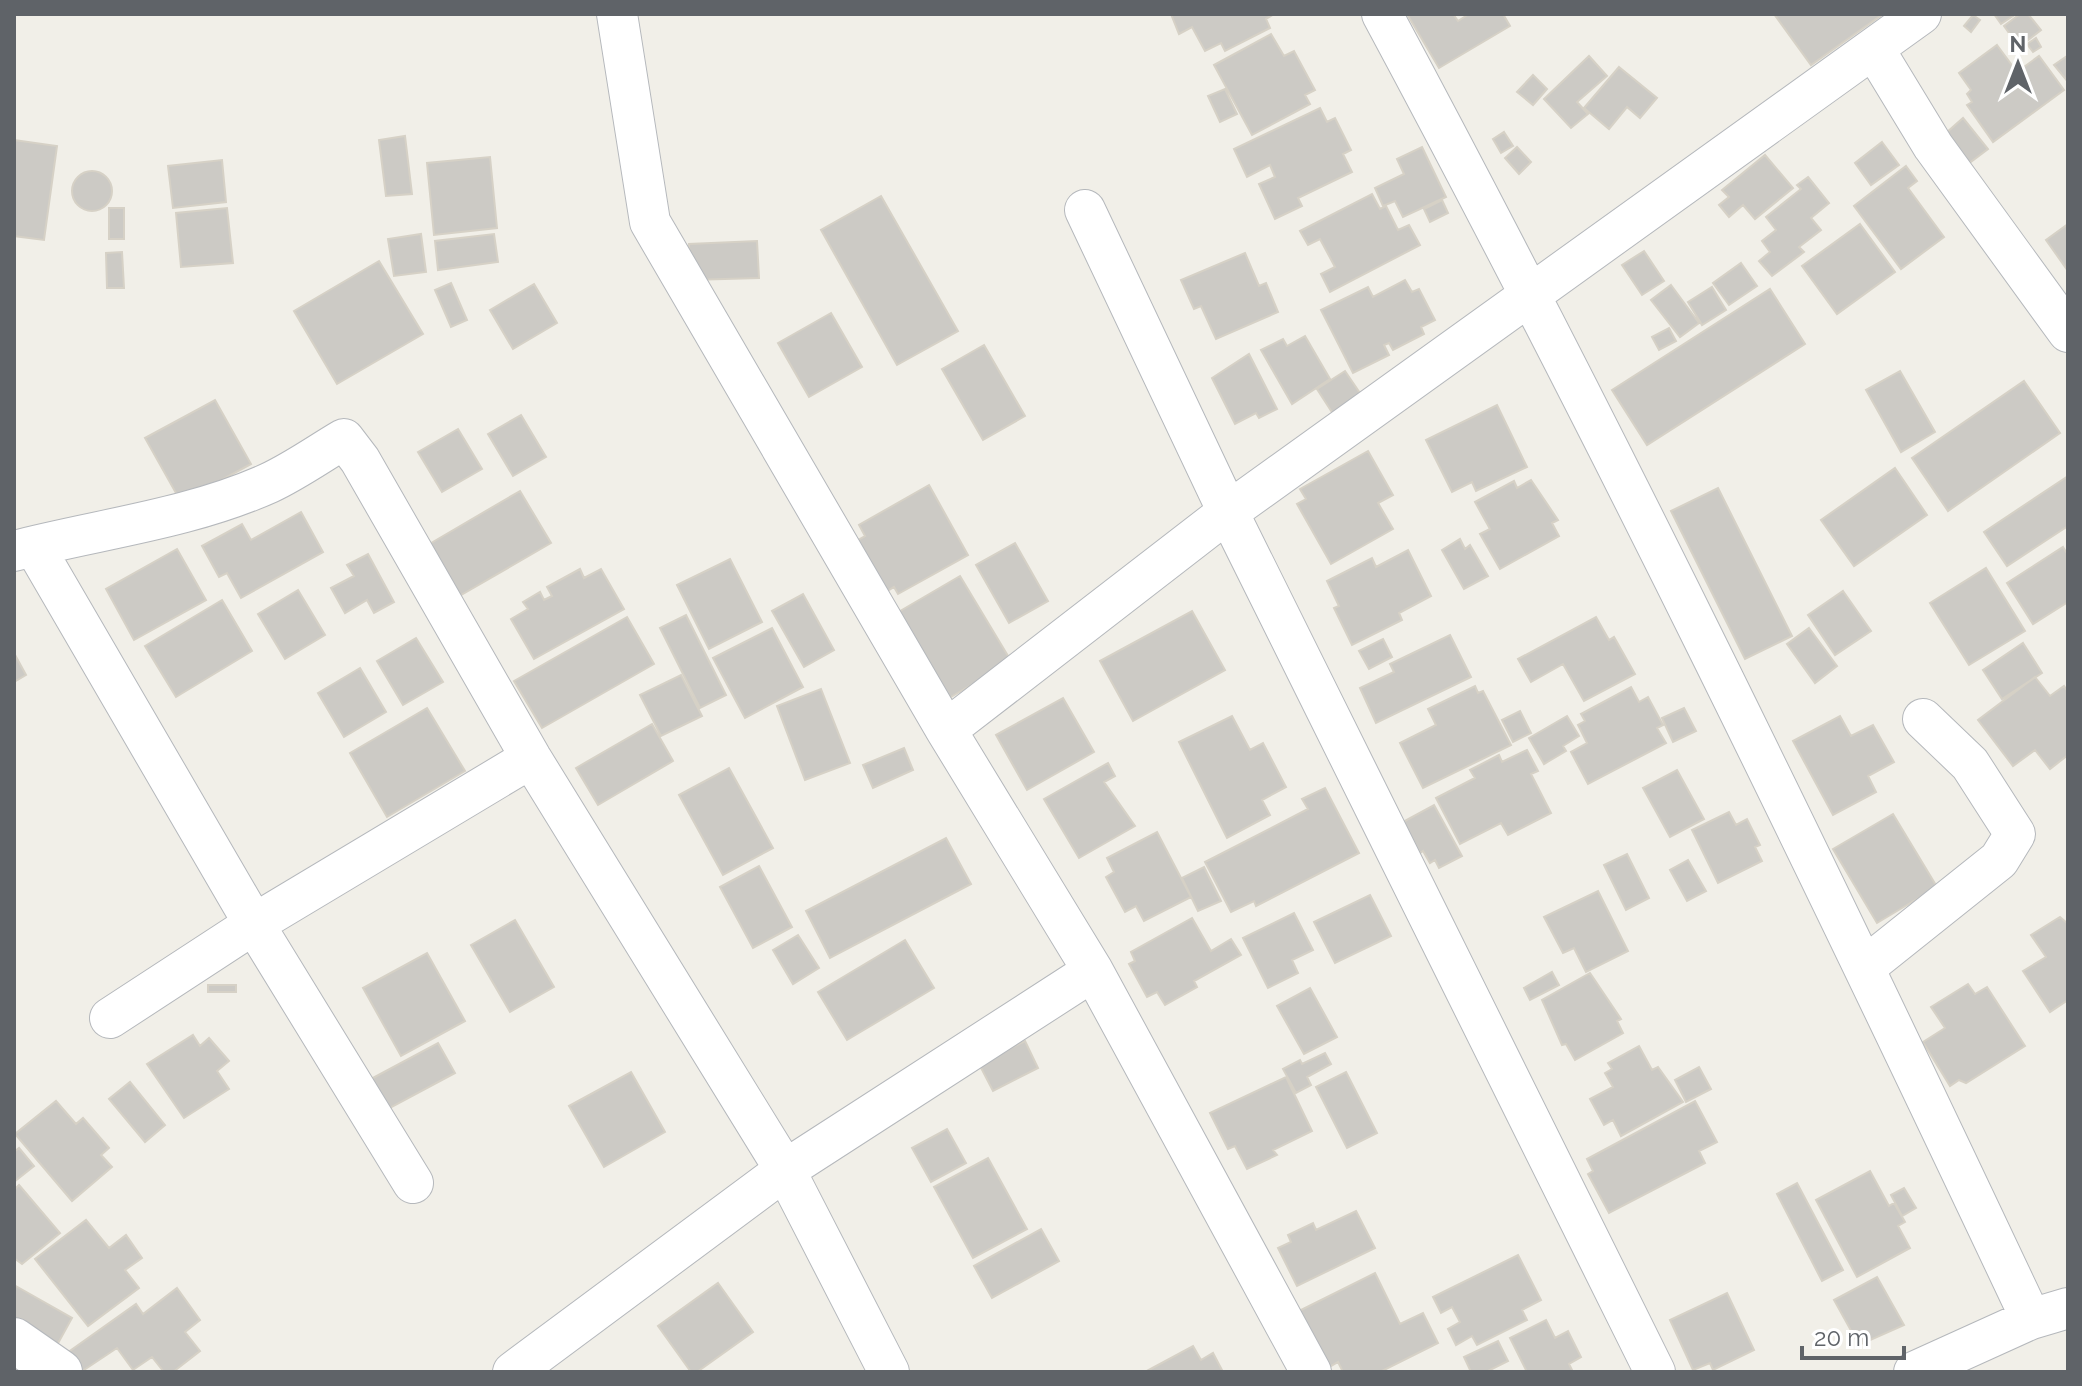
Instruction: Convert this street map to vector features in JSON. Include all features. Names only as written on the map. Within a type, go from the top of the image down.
[{"type":"street","points":[[617,14],[650,222],[946,730],[1093,971],[1311,1372]]},
{"type":"street","points":[[1382,14],[1531,293],[1865,967],[2050,1314],[1914,1372]]},
{"type":"street","points":[[946,730],[1228,512],[1921,14]]},
{"type":"street","points":[[1874,49],[1933,146],[2068,332]]},
{"type":"street","points":[[1085,210],[1228,512],[1655,1372]]},
{"type":"street","points":[[413,1183],[24,548],[189,512],[225,500],[271,482],[344,439],[360,460],[531,758],[785,1170],[889,1372]]},
{"type":"street","points":[[1865,967],[1999,860],[2015,834],[1970,764],[1923,719]]},
{"type":"street","points":[[110,1018],[254,924],[531,758]]},
{"type":"street","points":[[513,1372],[785,1170],[1093,971]]},
{"type":"street","points":[[14,1340],[60,1372]]},
{"type":"building","points":[[1171,14],[1274,14],[1266,19],[1270,28],[1225,51],[1221,43],[1205,51],[1192,27],[1179,34]]},
{"type":"building","points":[[1407,14],[1453,14],[1458,21],[1469,14],[1503,14],[1510,26],[1439,68]]},
{"type":"building","points":[[1774,14],[1883,14],[1811,65]]},
{"type":"building","points":[[1994,14],[2016,14],[2001,24]]},
{"type":"building","points":[[2020,14],[2028,14],[2041,30],[2019,47],[2004,26]]},
{"type":"building","points":[[1973,15],[1980,20],[1971,32],[1964,26]]},
{"type":"building","points":[[1271,34],[1284,56],[1294,51],[1315,90],[1305,95],[1310,104],[1252,135],[1214,65]]},
{"type":"building","points":[[2036,38],[2041,47],[2033,52],[2027,44]]},
{"type":"building","points":[[1997,45],[2017,72],[2039,56],[2064,90],[1993,142],[1967,105],[1972,102],[1967,94],[1971,90],[1959,73]]},
{"type":"building","points":[[1589,56],[1607,76],[1577,102],[1588,114],[1571,128],[1544,99]]},
{"type":"building","points":[[2068,57],[2068,82],[2054,65]]},
{"type":"building","points":[[1619,67],[1657,98],[1640,118],[1627,107],[1609,129],[1584,108]]},
{"type":"building","points":[[1533,75],[1547,89],[1533,105],[1517,92]]},
{"type":"building","points":[[1225,89],[1237,114],[1220,122],[1208,96]]},
{"type":"building","points":[[1320,108],[1327,122],[1335,118],[1351,150],[1343,154],[1352,172],[1298,198],[1302,206],[1275,219],[1259,184],[1275,177],[1270,165],[1247,177],[1234,149]]},
{"type":"building","points":[[1963,118],[1988,149],[1968,164],[1945,134]]},
{"type":"building","points":[[1504,132],[1513,146],[1501,153],[1493,139]]},
{"type":"building","points":[[405,136],[412,194],[386,196],[379,140]]},
{"type":"building","points":[[14,140],[57,146],[44,240],[14,236]]},
{"type":"building","points":[[1882,142],[1899,165],[1871,185],[1855,163]]},
{"type":"building","points":[[1422,147],[1446,197],[1403,217],[1395,201],[1383,206],[1375,188],[1404,174],[1397,159]]},
{"type":"building","points":[[1517,147],[1531,162],[1519,174],[1505,158]]},
{"type":"building","points":[[1765,155],[1793,188],[1755,219],[1743,205],[1729,217],[1719,205],[1729,197],[1722,190]]},
{"type":"building","points":[[490,157],[497,228],[434,235],[427,163]]},
{"type":"building","points":[[222,160],[226,202],[173,208],[168,166]]},
{"type":"building","points":[[1906,166],[1917,181],[1908,188],[1944,237],[1901,269],[1854,206]]},
{"type":"building","points":[[92,171],[106,177],[112,191],[106,205],[92,211],[78,205],[72,191],[78,177]]},
{"type":"building","points":[[1808,177],[1829,203],[1811,218],[1821,230],[1799,247],[1804,252],[1772,276],[1759,261],[1770,252],[1762,241],[1776,230],[1766,217],[1801,189],[1797,185]]},
{"type":"building","points":[[1372,194],[1380,209],[1386,206],[1398,230],[1409,225],[1420,245],[1330,292],[1321,274],[1335,267],[1320,239],[1308,245],[1300,231]]},
{"type":"building","points":[[881,196],[958,331],[897,365],[821,230]]},
{"type":"building","points":[[1442,200],[1448,213],[1430,222],[1424,209]]},
{"type":"building","points":[[109,208],[124,208],[124,239],[109,239]]},
{"type":"building","points":[[227,208],[233,263],[181,267],[176,213]]},
{"type":"building","points":[[1860,224],[1895,272],[1837,314],[1802,266]]},
{"type":"building","points":[[2068,224],[2068,271],[2046,240]]},
{"type":"building","points":[[421,234],[426,272],[394,276],[388,239]]},
{"type":"building","points":[[494,234],[498,262],[438,270],[435,241]]},
{"type":"building","points":[[757,241],[759,278],[690,280],[689,244]]},
{"type":"building","points":[[1644,251],[1664,281],[1642,295],[1622,265]]},
{"type":"building","points":[[122,252],[124,288],[107,288],[106,253]]},
{"type":"building","points":[[1245,253],[1259,286],[1266,283],[1278,312],[1216,339],[1201,306],[1194,309],[1181,280]]},
{"type":"building","points":[[379,261],[423,334],[337,384],[294,311]]},
{"type":"building","points":[[1741,263],[1757,286],[1729,305],[1713,283]]},
{"type":"building","points":[[1405,280],[1412,292],[1419,289],[1435,320],[1421,327],[1424,334],[1393,350],[1389,343],[1384,345],[1389,355],[1353,373],[1321,310],[1368,287],[1373,297]]},
{"type":"building","points":[[451,283],[467,320],[451,327],[435,290]]},
{"type":"building","points":[[534,284],[557,323],[513,349],[490,310]]},
{"type":"building","points":[[1671,285],[1699,323],[1680,337],[1651,300]]},
{"type":"building","points":[[1712,287],[1726,310],[1702,325],[1688,302]]},
{"type":"building","points":[[1770,289],[1805,344],[1647,445],[1612,390]]},
{"type":"building","points":[[831,313],[862,367],[809,397],[778,343]]},
{"type":"building","points":[[1669,328],[1676,341],[1659,350],[1652,337]]},
{"type":"building","points":[[1305,336],[1330,379],[1292,404],[1261,350],[1283,339],[1287,346]]},
{"type":"building","points":[[984,345],[1025,416],[983,440],[942,369]]},
{"type":"building","points":[[1249,354],[1277,409],[1259,418],[1256,413],[1235,424],[1212,378]]},
{"type":"building","points":[[1345,371],[1364,399],[1335,417],[1317,389]]},
{"type":"building","points":[[1900,371],[1935,432],[1901,452],[1866,390]]},
{"type":"building","points":[[2024,381],[2060,433],[1948,511],[1912,458]]},
{"type":"building","points":[[215,400],[251,464],[181,502],[145,438]]},
{"type":"building","points":[[1497,405],[1527,467],[1476,491],[1472,482],[1452,492],[1426,440]]},
{"type":"building","points":[[521,415],[546,457],[513,476],[488,434]]},
{"type":"building","points":[[458,429],[482,469],[442,492],[418,452]]},
{"type":"building","points":[[1368,451],[1393,495],[1378,503],[1393,529],[1331,564],[1297,504],[1306,499],[1300,489]]},
{"type":"building","points":[[1895,468],[1927,515],[1854,566],[1821,520]]},
{"type":"building","points":[[2068,476],[2068,526],[2007,566],[1984,532]]},
{"type":"building","points":[[1531,480],[1558,520],[1552,523],[1559,536],[1500,569],[1480,534],[1490,529],[1475,502],[1514,481],[1517,488]]},
{"type":"building","points":[[929,485],[968,555],[898,594],[894,587],[881,595],[851,544],[865,536],[859,525]]},
{"type":"building","points":[[1718,488],[1792,636],[1745,659],[1671,511]]},
{"type":"building","points":[[520,491],[551,543],[456,598],[426,546]]},
{"type":"building","points":[[301,512],[323,552],[241,598],[227,573],[219,577],[202,546],[242,524],[251,540]]},
{"type":"building","points":[[1460,539],[1465,549],[1470,545],[1488,576],[1464,589],[1442,550]]},
{"type":"building","points":[[1015,543],[1048,601],[1009,623],[976,565]]},
{"type":"building","points":[[2063,547],[2068,555],[2068,602],[2033,624],[2007,583]]},
{"type":"building","points":[[177,549],[206,600],[134,640],[106,589]]},
{"type":"building","points":[[1408,550],[1431,596],[1399,613],[1402,620],[1352,645],[1334,608],[1339,606],[1327,581],[1372,558],[1376,567]]},
{"type":"building","points":[[368,554],[394,602],[374,613],[367,600],[345,613],[331,588],[354,576],[347,565]]},
{"type":"building","points":[[730,559],[762,622],[709,649],[677,585]]},
{"type":"building","points":[[1986,568],[2025,631],[1969,665],[1930,603]]},
{"type":"building","points":[[580,569],[584,578],[601,569],[624,609],[534,659],[511,619],[528,609],[523,602],[540,592],[544,600],[552,596],[547,587]]},
{"type":"building","points":[[960,576],[1011,661],[946,700],[895,614]]},
{"type":"building","points":[[298,590],[325,635],[285,659],[258,614]]},
{"type":"building","points":[[1843,591],[1871,631],[1835,655],[1808,615]]},
{"type":"building","points":[[803,594],[834,650],[804,667],[772,611]]},
{"type":"building","points":[[222,600],[252,651],[176,697],[145,646]]},
{"type":"building","points":[[1192,611],[1225,670],[1133,721],[1100,661]]},
{"type":"building","points":[[686,615],[726,695],[700,708],[660,628]]},
{"type":"building","points":[[627,617],[654,664],[542,728],[514,681]]},
{"type":"building","points":[[1596,617],[1609,640],[1614,637],[1635,674],[1584,701],[1563,664],[1531,682],[1518,659]]},
{"type":"building","points":[[772,628],[803,687],[745,718],[713,658]]},
{"type":"building","points":[[1809,628],[1837,666],[1815,683],[1787,644]]},
{"type":"building","points":[[1450,635],[1471,677],[1376,723],[1360,688],[1394,672],[1390,664]]},
{"type":"building","points":[[416,638],[443,682],[403,705],[377,661]]},
{"type":"building","points":[[1383,639],[1392,657],[1369,669],[1359,651]]},
{"type":"building","points":[[2023,643],[2042,673],[2002,699],[1983,670]]},
{"type":"building","points":[[14,653],[26,675],[14,682]]},
{"type":"building","points":[[360,668],[386,712],[344,737],[318,693]]},
{"type":"building","points":[[681,675],[702,716],[661,736],[640,695]]},
{"type":"building","points":[[2035,677],[2050,696],[2064,686],[2068,692],[2068,755],[2050,769],[2035,750],[2013,766],[1978,720]]},
{"type":"building","points":[[1475,686],[1478,693],[1483,691],[1511,745],[1423,788],[1400,743],[1436,725],[1428,709]]},
{"type":"building","points":[[1631,687],[1639,702],[1648,697],[1663,725],[1657,728],[1666,743],[1588,784],[1571,752],[1587,743],[1578,725],[1585,721],[1581,714]]},
{"type":"building","points":[[821,689],[850,763],[805,780],[777,706]]},
{"type":"building","points":[[1063,698],[1094,752],[1027,790],[996,735]]},
{"type":"building","points":[[427,708],[465,771],[387,817],[350,753]]},
{"type":"building","points":[[1684,708],[1696,731],[1673,742],[1662,718]]},
{"type":"building","points":[[1520,711],[1531,733],[1513,742],[1502,720]]},
{"type":"building","points":[[1232,716],[1250,750],[1263,743],[1286,787],[1262,800],[1270,815],[1227,838],[1179,742]]},
{"type":"building","points":[[1567,716],[1579,736],[1563,746],[1566,751],[1544,764],[1529,738]]},
{"type":"building","points":[[1840,716],[1851,736],[1873,725],[1894,762],[1868,776],[1876,792],[1833,815],[1793,741]]},
{"type":"building","points":[[652,724],[673,761],[598,805],[576,768]]},
{"type":"building","points":[[904,748],[913,770],[873,788],[863,765]]},
{"type":"building","points":[[1527,750],[1538,771],[1531,774],[1551,813],[1508,835],[1501,823],[1460,844],[1436,798],[1475,778],[1470,770],[1499,755],[1502,762]]},
{"type":"building","points":[[1108,763],[1115,776],[1104,782],[1135,826],[1079,858],[1044,799]]},
{"type":"building","points":[[729,768],[773,848],[723,875],[679,795]]},
{"type":"building","points":[[1677,770],[1704,819],[1670,837],[1643,788]]},
{"type":"building","points":[[1325,788],[1359,853],[1256,906],[1254,901],[1231,912],[1205,862],[1308,809],[1302,799]]},
{"type":"building","points":[[1434,805],[1462,856],[1439,868],[1435,860],[1430,863],[1423,851],[1420,853],[1403,822]]},
{"type":"building","points":[[1729,812],[1736,825],[1747,819],[1760,845],[1755,847],[1762,861],[1718,883],[1692,830]]},
{"type":"building","points":[[1893,814],[1937,887],[1877,923],[1833,849]]},
{"type":"building","points":[[1157,832],[1191,897],[1144,921],[1136,906],[1125,912],[1106,877],[1114,872],[1107,858]]},
{"type":"building","points":[[946,838],[971,884],[830,958],[806,911]]},
{"type":"building","points":[[1627,854],[1649,898],[1626,910],[1604,865]]},
{"type":"building","points":[[1688,860],[1706,891],[1687,901],[1670,870]]},
{"type":"building","points":[[759,866],[792,927],[753,948],[720,887]]},
{"type":"building","points":[[1204,867],[1221,901],[1198,911],[1182,878]]},
{"type":"building","points":[[1598,891],[1628,951],[1586,972],[1574,948],[1563,953],[1544,917]]},
{"type":"building","points":[[1370,895],[1391,936],[1335,963],[1314,922]]},
{"type":"building","points":[[1294,913],[1313,950],[1292,960],[1298,973],[1268,988],[1243,938]]},
{"type":"building","points":[[2060,917],[2068,924],[2068,1000],[2050,1012],[2023,971],[2046,957],[2031,935]]},
{"type":"building","points":[[1192,918],[1211,951],[1231,939],[1241,955],[1194,981],[1197,987],[1165,1005],[1157,992],[1147,997],[1129,964],[1135,961],[1131,952]]},
{"type":"building","points":[[515,920],[554,987],[510,1012],[471,945]]},
{"type":"building","points":[[798,935],[819,968],[793,984],[773,950]]},
{"type":"building","points":[[905,940],[934,988],[847,1040],[818,992]]},
{"type":"building","points":[[427,953],[465,1021],[401,1056],[363,988]]},
{"type":"building","points":[[1552,972],[1559,985],[1530,1000],[1524,988]]},
{"type":"building","points":[[1590,973],[1621,1019],[1617,1021],[1623,1033],[1575,1060],[1566,1044],[1562,1045],[1542,1000]]},
{"type":"building","points":[[1968,984],[1975,994],[1987,987],[2025,1046],[1966,1083],[1959,1080],[1950,1086],[1923,1042],[1945,1028],[1931,1007]]},
{"type":"building","points":[[208,985],[236,985],[236,992],[208,992]]},
{"type":"building","points":[[1310,988],[1337,1037],[1304,1054],[1277,1006]]},
{"type":"building","points":[[193,1035],[200,1046],[209,1038],[229,1061],[217,1071],[229,1089],[184,1118],[147,1064]]},
{"type":"building","points":[[1025,1041],[1038,1068],[993,1091],[979,1064]]},
{"type":"building","points":[[438,1043],[455,1073],[388,1109],[371,1079]]},
{"type":"building","points":[[1639,1046],[1652,1070],[1658,1067],[1683,1102],[1621,1136],[1613,1120],[1604,1125],[1590,1099],[1613,1087],[1605,1073],[1612,1069],[1608,1063]]},
{"type":"building","points":[[1325,1053],[1331,1064],[1307,1077],[1311,1085],[1296,1093],[1283,1069]]},
{"type":"building","points":[[1699,1067],[1711,1089],[1686,1102],[1675,1080]]},
{"type":"building","points":[[631,1072],[665,1132],[604,1167],[569,1106]]},
{"type":"building","points":[[1346,1072],[1377,1133],[1347,1148],[1316,1087]]},
{"type":"building","points":[[1286,1077],[1312,1131],[1273,1150],[1277,1155],[1247,1169],[1235,1146],[1228,1149],[1210,1113]]},
{"type":"building","points":[[130,1082],[165,1125],[145,1142],[109,1099]]},
{"type":"building","points":[[56,1101],[76,1124],[83,1118],[109,1148],[101,1155],[112,1167],[72,1201],[15,1134]]},
{"type":"building","points":[[1695,1101],[1717,1142],[1699,1151],[1705,1163],[1609,1213],[1588,1174],[1593,1171],[1587,1159]]},
{"type":"building","points":[[947,1129],[966,1163],[931,1182],[912,1148]]},
{"type":"building","points":[[19,1148],[34,1166],[14,1182],[14,1152]]},
{"type":"building","points":[[988,1158],[1027,1229],[973,1258],[934,1187]]},
{"type":"building","points":[[1870,1171],[1889,1206],[1894,1203],[1905,1222],[1898,1226],[1910,1248],[1857,1277],[1816,1200]]},
{"type":"building","points":[[1797,1183],[1843,1270],[1822,1281],[1777,1194]]},
{"type":"building","points":[[19,1185],[60,1233],[22,1264],[14,1258],[14,1190]]},
{"type":"building","points":[[1904,1188],[1916,1208],[1902,1216],[1891,1195]]},
{"type":"building","points":[[1356,1211],[1375,1248],[1297,1286],[1278,1248],[1291,1242],[1288,1235],[1313,1223],[1316,1230]]},
{"type":"building","points":[[86,1220],[109,1248],[126,1235],[142,1258],[125,1270],[139,1288],[88,1326],[35,1259]]},
{"type":"building","points":[[1041,1229],[1059,1261],[992,1298],[974,1266]]},
{"type":"building","points":[[1518,1255],[1541,1300],[1522,1310],[1527,1320],[1477,1345],[1472,1336],[1456,1345],[1448,1329],[1460,1322],[1452,1307],[1441,1313],[1433,1297]]},
{"type":"building","points":[[1375,1273],[1400,1324],[1423,1313],[1438,1343],[1380,1372],[1343,1372],[1338,1362],[1326,1369],[1297,1312]]},
{"type":"building","points":[[1877,1277],[1904,1325],[1859,1345],[1834,1300]]},
{"type":"building","points":[[718,1283],[753,1332],[697,1372],[691,1372],[658,1326]]},
{"type":"building","points":[[14,1285],[72,1318],[56,1347],[14,1323]]},
{"type":"building","points":[[177,1288],[200,1320],[185,1332],[200,1351],[173,1372],[164,1372],[152,1357],[133,1370],[117,1348],[81,1372],[67,1353],[136,1304],[143,1314]]},
{"type":"building","points":[[1727,1293],[1754,1350],[1713,1370],[1710,1363],[1693,1370],[1670,1320]]},
{"type":"building","points":[[1546,1320],[1555,1338],[1568,1331],[1581,1357],[1569,1364],[1573,1372],[1527,1372],[1510,1338]]},
{"type":"building","points":[[1498,1341],[1508,1361],[1486,1372],[1471,1372],[1464,1357]]},
{"type":"building","points":[[1193,1346],[1201,1360],[1213,1353],[1223,1372],[1145,1372]]}]
